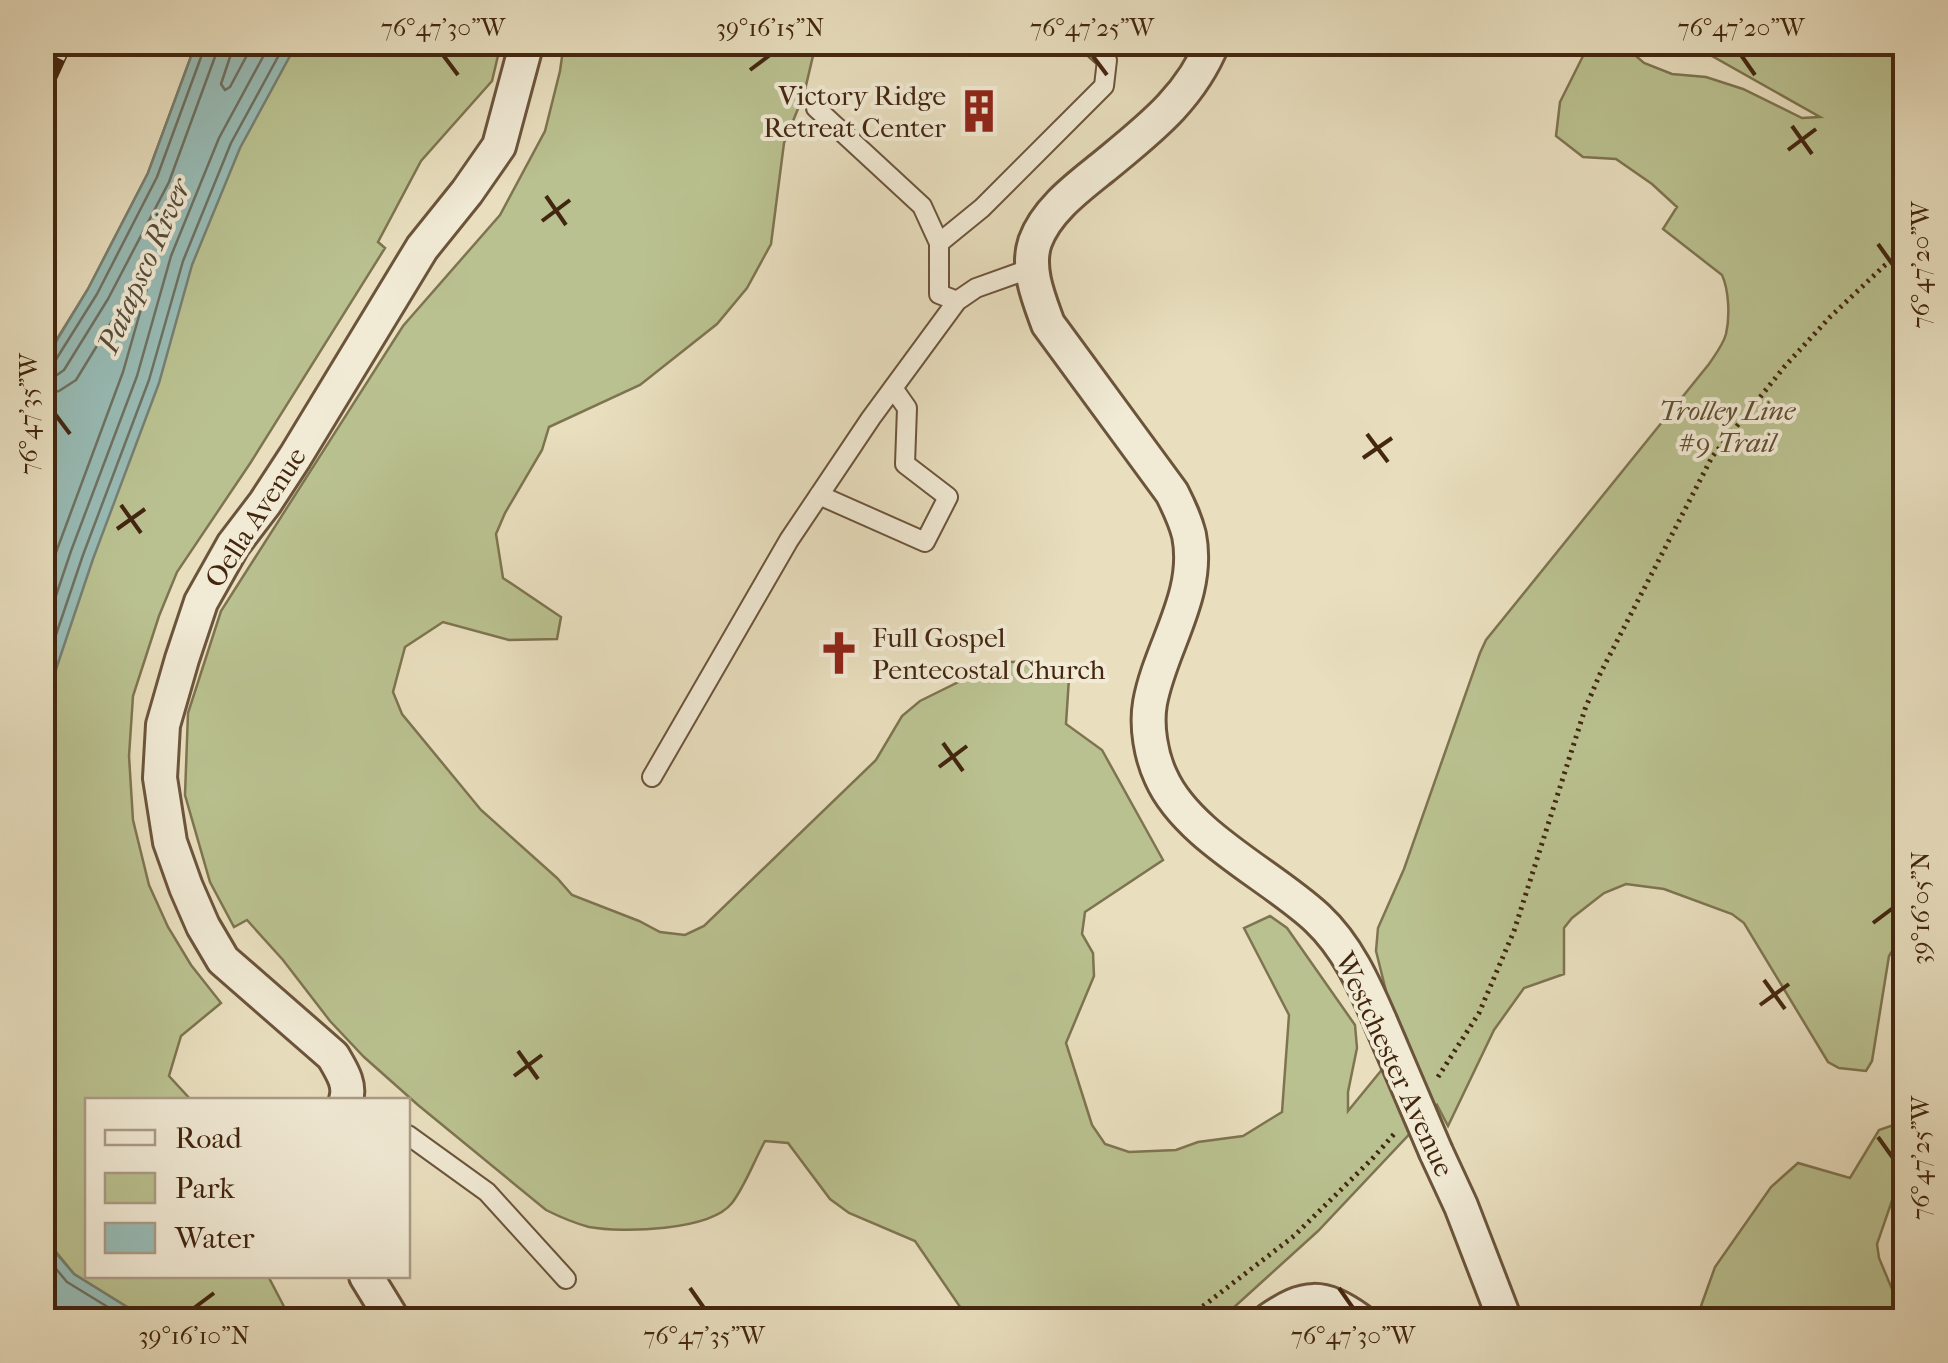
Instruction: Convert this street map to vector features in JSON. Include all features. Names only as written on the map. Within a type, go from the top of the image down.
[{"type":"street","name":"Oella Avenue","points":[[352,1098],[333,1056],[224,960],[203,926],[170,842],[160,778],[163,725],[201,602],[233,545],[295,457],[422,248],[468,192],[498,146],[527,42]]},
{"type":"street","points":[[1032,268],[1035,242],[1052,214],[1180,99],[1203,68],[1213,42]]},
{"type":"street","name":"Westchester Avenue","points":[[1032,268],[1048,324],[1172,493],[1190,538],[1187,594],[1150,704],[1150,744],[1161,778],[1181,810],[1292,896],[1336,937],[1380,1021],[1461,1206],[1505,1320]]},
{"type":"street","points":[[367,1278],[393,1320]]},
{"type":"street","points":[[1269,1320],[1299,1301],[1318,1301],[1340,1307],[1358,1320]]},
{"type":"lane","points":[[940,243],[982,208],[1104,86],[1107,60],[1087,42]]},
{"type":"lane","points":[[816,108],[922,206],[940,243],[938,294],[957,301]]},
{"type":"lane","points":[[652,777],[788,540],[957,301],[976,288],[1032,268]]},
{"type":"lane","points":[[819,495],[925,542],[948,496],[905,464],[908,408],[893,388]]},
{"type":"lane","points":[[410,1136],[487,1192],[566,1280]]},
{"type":"path","points":[[1434,1082],[1479,1014],[1514,931],[1585,709],[1600,674],[1712,457],[1784,366],[1884,266],[1906,250]]},
{"type":"path","points":[[1185,1320],[1294,1236],[1405,1121]]},
{"type":"green space","points":[[196,43],[501,43],[492,81],[421,161],[378,242],[385,248],[177,572],[133,696],[129,756],[133,820],[149,885],[191,965],[221,1003],[181,1036],[169,1076],[189,1098],[85,1098],[85,1278],[269,1278],[291,1320],[148,1320],[74,1274],[43,1236],[42,363],[88,289],[148,173]]},
{"type":"green space","name":"Trolley Line #9 Trail","points":[[564,43],[816,43],[804,94],[784,143],[771,244],[747,288],[717,324],[640,385],[549,427],[542,450],[505,513],[496,534],[503,578],[561,617],[557,639],[509,640],[443,622],[405,647],[393,692],[402,714],[481,810],[572,895],[660,932],[685,935],[704,926],[876,760],[902,716],[920,701],[987,668],[1032,661],[1052,666],[1069,678],[1066,724],[1102,750],[1163,860],[1085,912],[1082,934],[1093,953],[1094,976],[1066,1043],[1092,1125],[1105,1144],[1129,1152],[1176,1150],[1198,1142],[1243,1136],[1282,1112],[1289,1015],[1244,928],[1270,916],[1287,928],[1355,1025],[1357,1048],[1348,1111],[1407,1039],[1387,995],[1376,951],[1378,928],[1404,869],[1480,653],[1486,640],[1709,364],[1725,338],[1728,304],[1722,275],[1663,229],[1677,207],[1616,159],[1583,157],[1556,136],[1560,102],[1586,43],[1621,43],[1644,63],[1672,74],[1706,77],[1743,89],[1802,118],[1820,117],[1689,43],[1905,43],[1906,939],[1889,956],[1872,1061],[1866,1071],[1839,1068],[1828,1062],[1744,923],[1732,914],[1664,889],[1626,884],[1604,893],[1564,928],[1564,974],[1524,988],[1494,1030],[1448,1126],[1437,1105],[1318,1231],[1220,1320],[969,1320],[915,1241],[849,1213],[830,1199],[788,1143],[765,1141],[732,1203],[705,1219],[665,1228],[604,1229],[578,1224],[546,1210],[364,1057],[247,920],[234,927],[210,882],[185,795],[188,713],[221,611],[403,326],[500,215],[545,131]]},
{"type":"green space","points":[[1905,1121],[1905,1163],[1877,1244],[1905,1320],[1696,1320],[1715,1267],[1771,1187],[1798,1163],[1850,1178],[1879,1130]]},
{"type":"water","name":"Patapsco River","points":[[196,43],[297,43],[240,148],[192,265],[159,383],[43,708],[43,363],[88,289],[148,173]]},
{"type":"water","points":[[42,1237],[74,1274],[148,1320],[43,1320]]},
{"type":"railway","points":[[42,99],[68,42]]},
{"type":"place","name":"Victory Ridge Retreat Center","points":[[979,111]]},
{"type":"place","name":"Full Gospel Pentecostal Church","points":[[839,653]]}]
